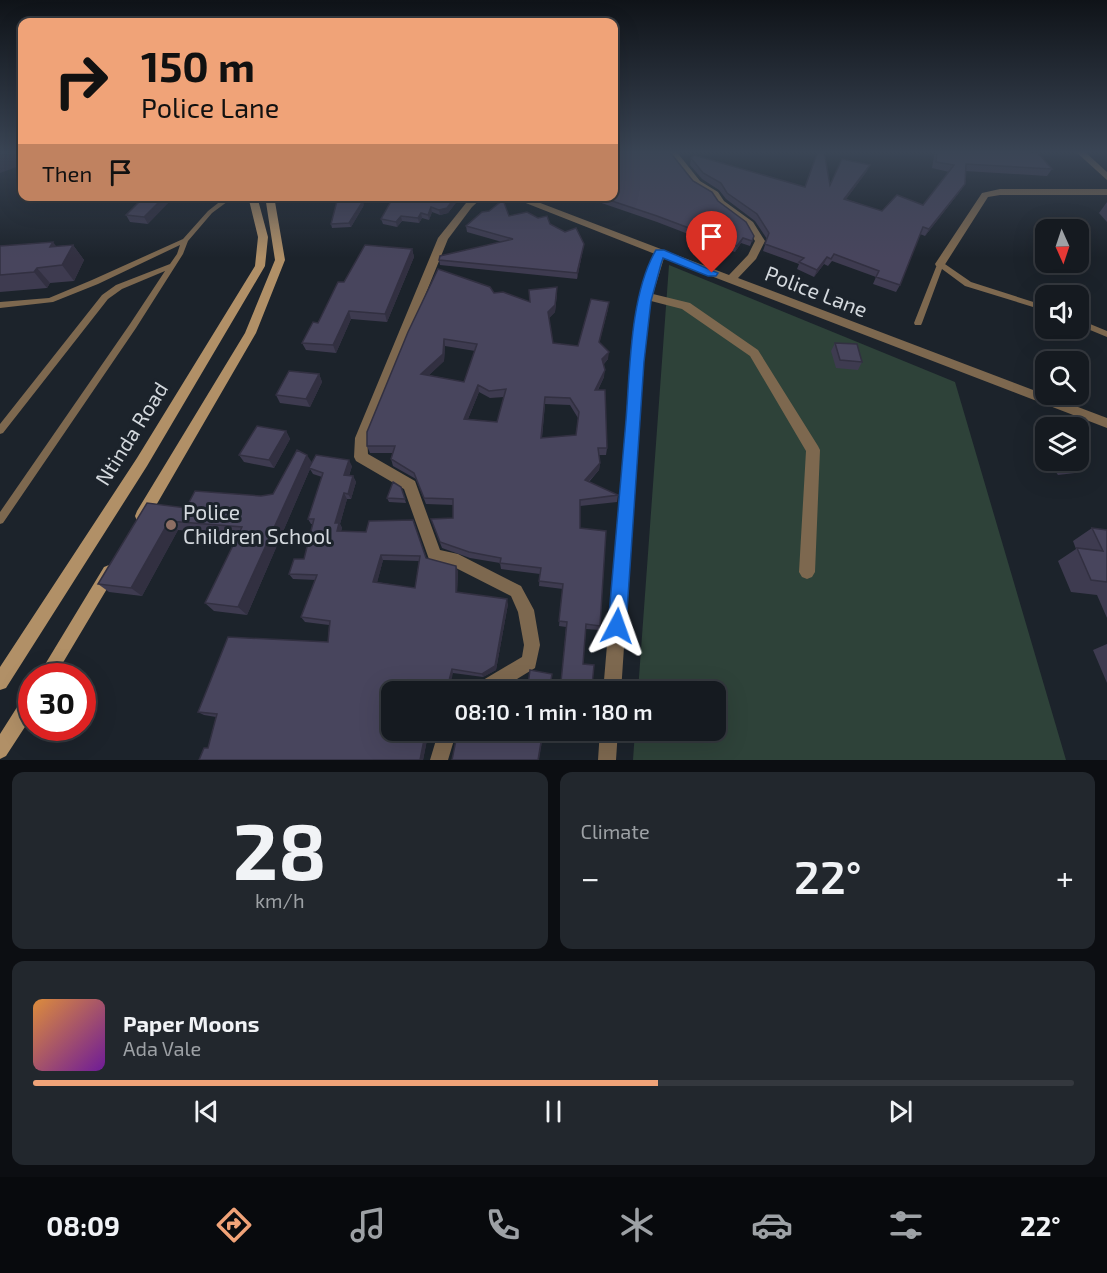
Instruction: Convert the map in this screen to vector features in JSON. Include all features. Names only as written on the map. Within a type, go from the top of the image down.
[{"type":"main road","name":"Ntinda Road","points":[[0,682],[142,462],[260,266],[263,237],[253,201]]},
{"type":"main road","points":[[138,524],[250,333],[280,260],[270,201]]},
{"type":"main road","points":[[54,663],[114,564]]},
{"type":"main road","points":[[0,750],[18,721]]},
{"type":"street","points":[[703,186],[750,224],[760,241],[752,256],[730,280]]},
{"type":"street","points":[[940,264],[986,195],[1000,192],[1107,192]]},
{"type":"street","points":[[474,201],[443,238],[361,438],[360,450],[361,457],[410,486],[435,556],[453,559],[471,567],[516,591],[522,599],[532,645],[529,662],[497,681]]},
{"type":"street","name":"Police Lane","points":[[525,201],[1107,423]]},
{"type":"street","points":[[613,681],[637,362],[647,296],[660,253]]},
{"type":"street","points":[[647,296],[686,306],[754,353],[813,450],[807,572]]},
{"type":"street","points":[[439,760],[445,741]]},
{"type":"street","points":[[607,760],[608,741]]},
{"type":"lane","points":[[0,520],[172,266],[185,240],[210,212],[224,201]]},
{"type":"lane","points":[[0,305],[50,300],[95,282],[185,240]]},
{"type":"lane","points":[[918,323],[940,264],[968,284],[1035,305]]},
{"type":"lane","points":[[0,430],[105,297],[119,286],[172,266]]},
{"type":"lane","points":[[1089,327],[1107,334]]},
{"type":"green space","points":[[669,265],[955,382],[1066,760],[633,760],[634,741],[726,741],[726,681],[639,681]]},
{"type":"building","points":[[618,186],[702,186],[746,222],[754,236],[752,241],[743,238],[737,246],[612,201],[618,201]]},
{"type":"building","points":[[723,186],[854,186],[844,199],[882,211],[897,195],[923,205],[937,186],[963,186],[929,229],[923,227],[900,285],[876,277],[879,271],[834,254],[831,259],[827,257],[817,270],[799,262],[804,258],[765,244],[769,233],[757,214],[727,193]]},
{"type":"building","points":[[140,201],[160,201],[144,217],[126,215]]},
{"type":"building","points":[[337,201],[363,201],[349,223],[331,224]]},
{"type":"building","points":[[391,201],[452,201],[447,208],[439,210],[431,207],[428,215],[421,213],[418,218],[401,216],[396,222],[381,219]]},
{"type":"building","points":[[503,201],[509,216],[527,212],[538,218],[547,216],[550,224],[565,232],[576,228],[584,244],[577,273],[439,260],[440,256],[513,239],[466,226],[482,212],[489,211]]},
{"type":"building","points":[[53,242],[50,247],[73,245],[62,265],[37,268],[34,272],[0,275],[0,246]]},
{"type":"building","points":[[365,245],[412,249],[385,314],[349,311],[333,345],[302,343],[313,322],[318,323],[338,282],[344,282]]},
{"type":"building","points":[[438,269],[490,287],[494,293],[503,292],[530,302],[529,290],[557,287],[555,305],[548,312],[553,343],[578,346],[591,299],[609,302],[599,342],[609,352],[602,359],[605,370],[595,390],[605,390],[607,448],[598,448],[600,463],[585,480],[618,495],[580,500],[580,528],[606,531],[600,626],[586,624],[583,664],[594,665],[592,681],[561,681],[567,622],[559,621],[563,584],[539,581],[541,568],[500,563],[501,558],[469,552],[440,542],[431,519],[453,518],[453,499],[424,498],[414,473],[391,459],[395,446],[367,446],[367,432],[408,332]],"holes":[[[444,339],[477,344],[464,382],[421,374],[443,354]],[[478,385],[489,391],[506,389],[497,422],[464,419]],[[545,397],[570,398],[579,412],[576,435],[541,438]]]},
{"type":"building","points":[[835,343],[857,344],[862,362],[840,360]]},
{"type":"building","points":[[289,371],[319,374],[306,399],[276,395]]},
{"type":"building","points":[[257,426],[286,431],[269,460],[239,455]]},
{"type":"building","points":[[297,450],[307,455],[238,607],[205,603],[242,527],[169,521],[131,588],[98,584],[147,503],[186,508],[195,491],[261,496],[273,494]]},
{"type":"building","points":[[316,455],[349,460],[344,475],[353,476],[348,494],[344,493],[335,523],[339,523],[337,531],[366,532],[369,521],[413,520],[426,558],[456,566],[456,592],[507,599],[495,666],[482,674],[452,669],[449,681],[381,681],[381,741],[424,741],[420,760],[199,760],[204,748],[208,748],[217,714],[198,712],[228,637],[328,642],[330,621],[301,617],[317,575],[289,574],[294,559],[304,559],[314,519],[308,519],[323,473],[309,468]],"holes":[[[381,555],[420,556],[415,588],[373,582]]]},
{"type":"building","points":[[393,482],[401,487],[405,499],[387,498]]},
{"type":"building","points":[[1092,528],[1107,530],[1107,582],[1091,580],[1077,548],[1103,551]]},
{"type":"building","points":[[530,670],[552,674],[551,681],[528,681]]},
{"type":"building","points":[[456,741],[541,741],[538,760],[452,760]]},
{"type":"place","name":"Police Children School","points":[[171,525]]},
{"type":"route","points":[[617,626],[637,362],[645,301],[660,253],[712,273]]}]
